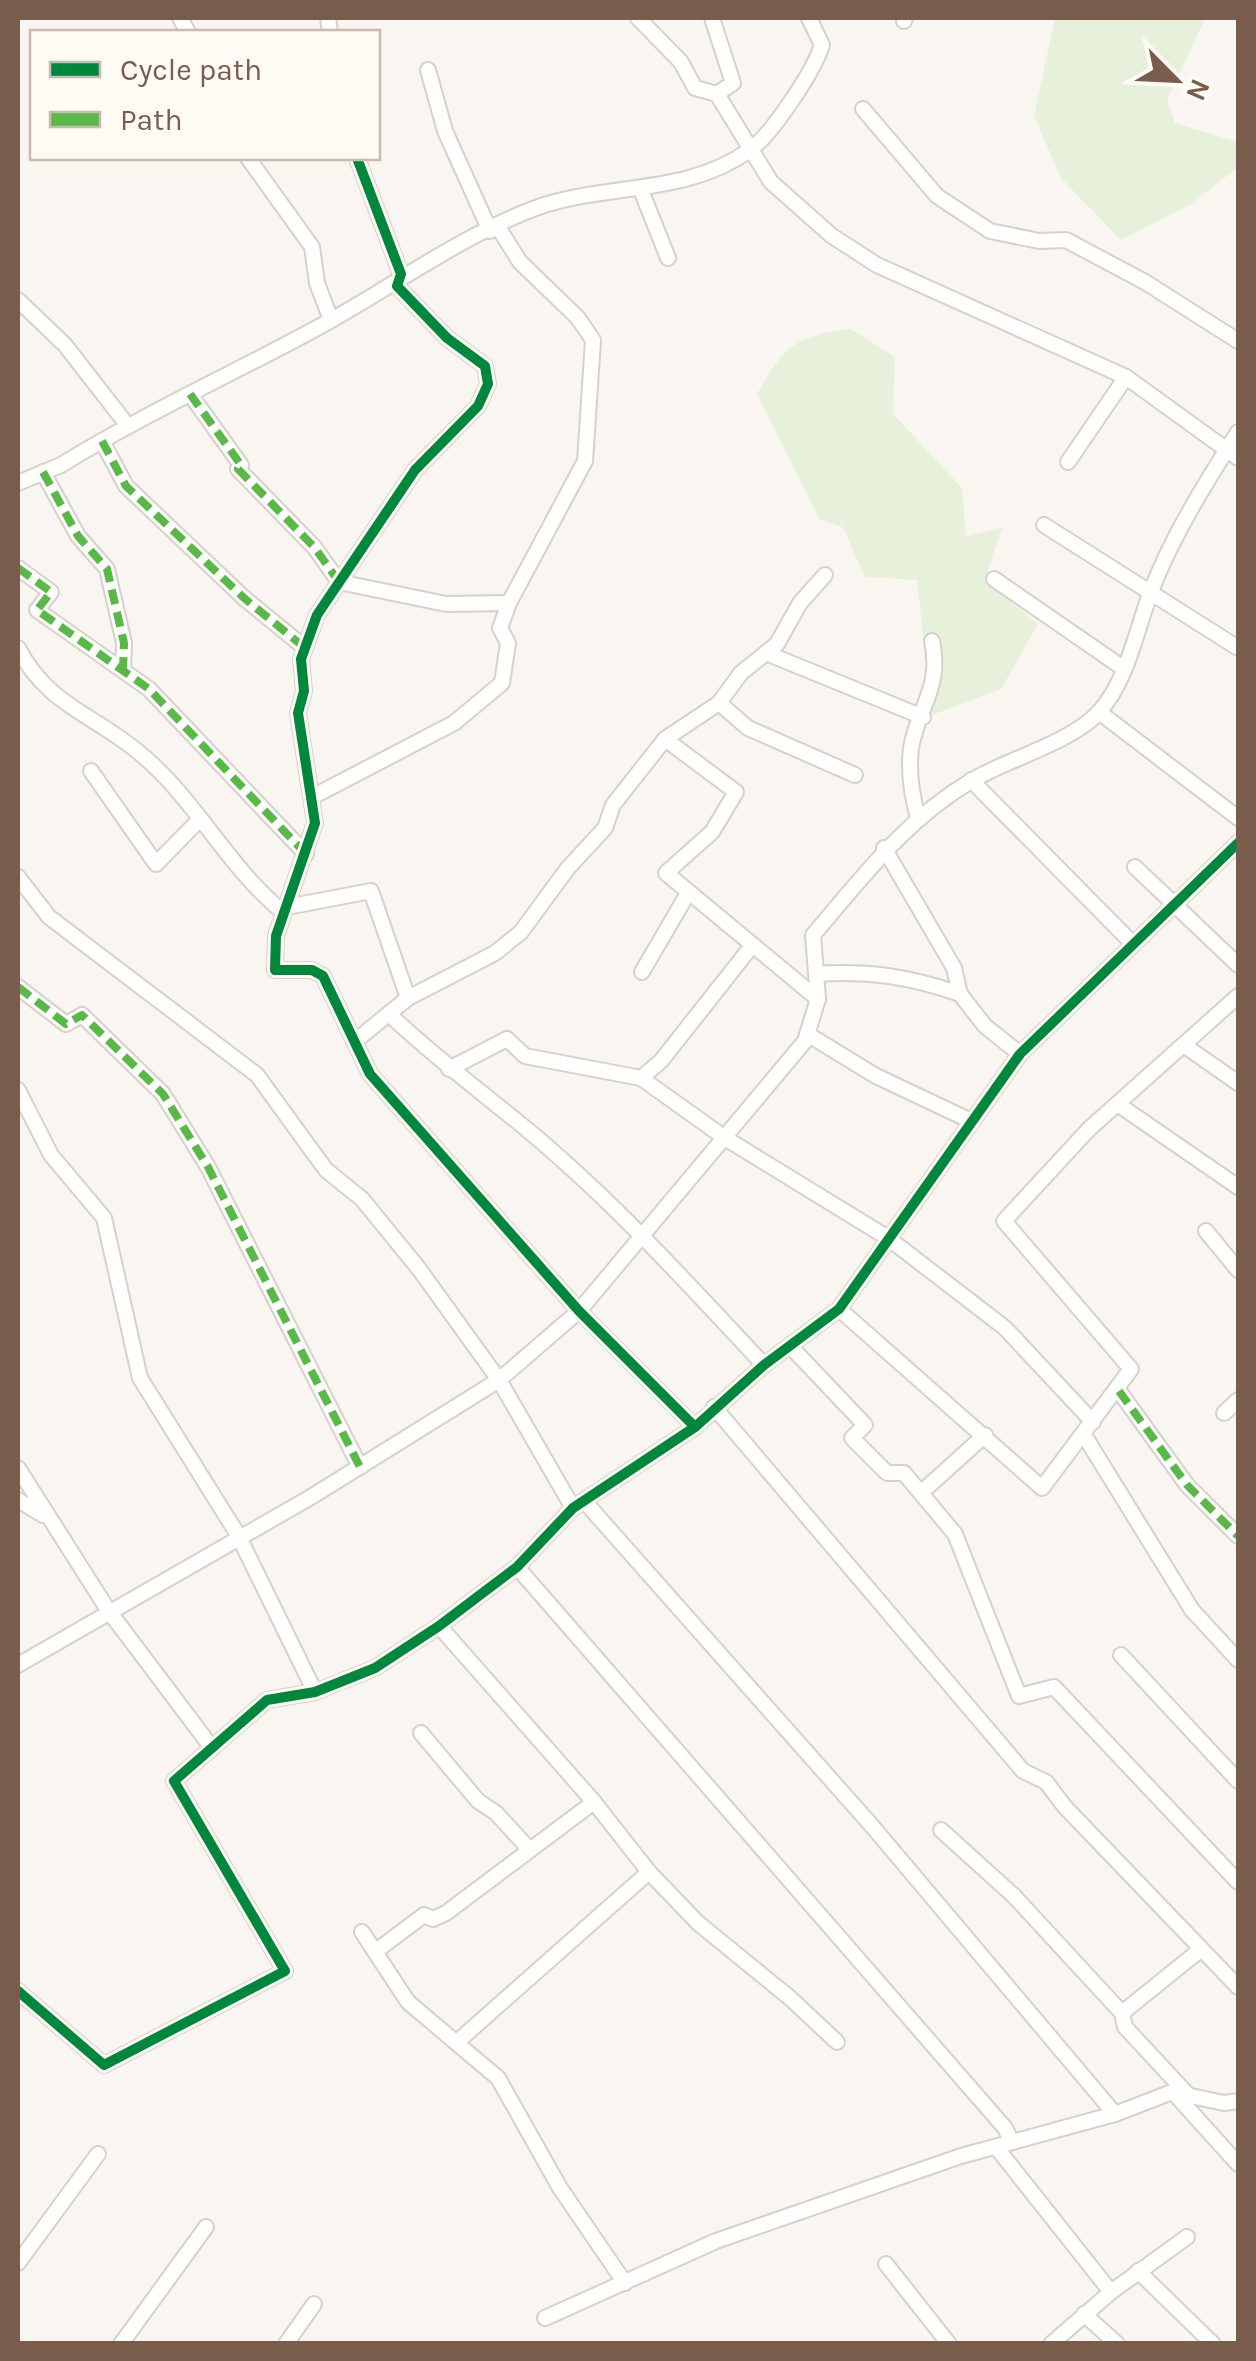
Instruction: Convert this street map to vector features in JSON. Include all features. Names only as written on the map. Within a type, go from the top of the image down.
[{"type":"street","points":[[638,18],[681,62],[695,88],[717,94],[771,182],[832,236],[877,265],[996,314],[1126,377],[1233,454]]},
{"type":"street","points":[[712,18],[733,83],[717,94]]},
{"type":"street","points":[[18,483],[331,320],[401,274],[533,210],[586,195],[641,190],[702,176],[752,148],[816,63],[822,46],[809,18]]},
{"type":"street","points":[[314,796],[454,723],[502,683],[508,644],[500,628],[508,603],[586,461],[593,340],[578,318],[520,262],[494,229],[445,131],[428,70]]},
{"type":"street","points":[[864,108],[938,196],[978,224],[990,231],[1039,241],[1066,240],[1145,282],[1238,342]]},
{"type":"street","points":[[249,160],[312,248],[317,283],[331,320]]},
{"type":"street","points":[[358,160],[401,274],[397,286],[447,338],[485,366],[488,384],[478,406],[415,470],[317,615],[301,659],[304,691],[298,713],[314,796],[315,822],[276,936],[275,970],[312,970],[323,976],[370,1074],[579,1311],[695,1427]]},
{"type":"street","points":[[641,190],[668,258]]},
{"type":"street","points":[[18,300],[65,345],[128,426]]},
{"type":"street","points":[[1068,462],[1126,377]]},
{"type":"street","points":[[190,394],[241,465],[238,470],[315,548],[340,582],[446,604],[508,603]]},
{"type":"street","points":[[20,1659],[360,1467],[499,1380],[579,1311],[808,1034],[818,999],[813,935],[884,848],[971,780],[1083,725],[1099,712],[1123,668],[1150,593],[1233,454],[1238,432]]},
{"type":"street","points":[[102,440],[126,486],[244,598],[305,648]]},
{"type":"street","points":[[43,472],[78,536],[107,569],[124,643],[123,670]]},
{"type":"street","points":[[1044,526],[1238,648]]},
{"type":"street","points":[[18,568],[51,592],[37,610],[123,670],[201,741],[306,854]]},
{"type":"street","points":[[354,1042],[408,998],[495,953],[521,932],[568,868],[605,828],[613,805],[664,738],[719,703],[740,673],[766,653],[825,575]]},
{"type":"street","points":[[994,580],[1123,668]]},
{"type":"street","points":[[918,818],[912,793],[912,746],[924,717],[935,670],[932,641]]},
{"type":"street","points":[[18,648],[55,698],[134,748],[285,909]]},
{"type":"street","points":[[766,653],[924,717]]},
{"type":"street","points":[[719,703],[748,728],[856,775]]},
{"type":"street","points":[[1099,712],[1238,818]]},
{"type":"street","points":[[664,738],[736,792],[712,832],[666,873],[818,999]]},
{"type":"street","points":[[91,771],[156,864],[200,820]]},
{"type":"street","points":[[971,780],[1132,943]]},
{"type":"street","points":[[18,1991],[104,2065],[285,1971],[174,1780],[267,1700],[315,1692],[376,1668],[439,1626],[517,1566],[579,1505],[695,1427],[764,1365],[792,1348],[839,1309],[1020,1054],[1238,843]]},
{"type":"street","points":[[884,848],[954,968],[960,994],[984,1026],[1020,1054]]},
{"type":"street","points":[[1135,867],[1238,965]]},
{"type":"street","points":[[18,878],[50,917],[257,1075],[326,1170],[362,1199],[418,1268],[499,1380],[579,1505],[872,1826],[1115,2114]]},
{"type":"street","points":[[285,909],[372,891],[408,998]]},
{"type":"street","points":[[642,972],[688,893]]},
{"type":"street","points":[[641,1078],[661,1061],[751,947]]},
{"type":"street","points":[[816,974],[856,971],[910,977],[960,994]]},
{"type":"street","points":[[18,986],[66,1024],[82,1015],[163,1094],[245,1236],[360,1467]]},
{"type":"street","points":[[839,1309],[1042,1488],[1132,1368],[1004,1222],[1090,1129],[1238,996]]},
{"type":"street","points":[[389,1014],[449,1069],[530,1132],[644,1236],[764,1365]]},
{"type":"street","points":[[808,1034],[876,1076],[970,1120]]},
{"type":"street","points":[[449,1069],[508,1039],[525,1056],[641,1078],[725,1138],[888,1238],[1005,1328],[1088,1428],[1192,1610],[1238,1660]]},
{"type":"street","points":[[1185,1046],[1238,1082]]},
{"type":"street","points":[[18,1090],[52,1155],[104,1218],[140,1378],[238,1535],[315,1692]]},
{"type":"street","points":[[1118,1105],[1238,1187]]},
{"type":"street","points":[[1206,1231],[1238,1270]]},
{"type":"street","points":[[792,1348],[866,1425],[852,1438],[887,1473],[904,1472],[955,1534],[1019,1696],[1054,1686],[1146,1790],[1238,1882]]},
{"type":"street","points":[[1118,1391],[1186,1485],[1238,1536]]},
{"type":"street","points":[[1224,1413],[1238,1400]]},
{"type":"street","points":[[714,1407],[1023,1772],[1046,1782],[1238,1988]]},
{"type":"street","points":[[923,1492],[985,1435]]},
{"type":"street","points":[[18,1468],[43,1515],[108,1610],[212,1748]]},
{"type":"street","points":[[18,1500],[43,1515]]},
{"type":"street","points":[[517,1566],[967,2084],[1012,2142]]},
{"type":"street","points":[[439,1626],[594,1802],[649,1872],[698,1923],[837,2042]]},
{"type":"street","points":[[1121,1655],[1238,1780]]},
{"type":"street","points":[[420,1733],[478,1801],[496,1813],[530,1850]]},
{"type":"street","points":[[376,1951],[424,1915],[432,1919],[446,1913],[594,1802]]},
{"type":"street","points":[[941,1830],[1014,1896],[1122,2012],[1126,2027],[1190,2097]]},
{"type":"street","points":[[457,2042],[649,1872]]},
{"type":"street","points":[[362,1932],[408,2002],[498,2078],[560,2188],[625,2283]]},
{"type":"street","points":[[1122,2012],[1200,1950]]},
{"type":"street","points":[[1172,2092],[1238,2164]]},
{"type":"street","points":[[545,2318],[716,2241],[996,2147],[1115,2114],[1172,2092],[1238,2101]]},
{"type":"street","points":[[996,2147],[1111,2292]]},
{"type":"street","points":[[18,2262],[98,2154]]},
{"type":"street","points":[[121,2344],[206,2226]]},
{"type":"street","points":[[1051,2344],[1111,2292],[1187,2238]]},
{"type":"street","points":[[886,2264],[949,2344]]},
{"type":"street","points":[[1138,2271],[1213,2344]]},
{"type":"street","points":[[286,2344],[314,2304]]},
{"type":"street","points":[[1084,2314],[1116,2344]]},
{"type":"green space","points":[[1055,18],[1205,18],[1167,100],[1175,123],[1238,142],[1238,167],[1191,204],[1121,240],[1061,178],[1034,116]]},
{"type":"green space","points":[[850,329],[895,357],[893,414],[962,488],[966,537],[1002,527],[985,581],[1038,624],[1001,689],[932,715],[917,580],[865,577],[843,527],[820,520],[757,394],[793,346],[816,335]]},
{"type":"marked path","points":[[190,394],[241,465],[238,469],[315,548],[339,582]]},
{"type":"marked path","points":[[102,441],[126,486],[244,598],[305,648]]},
{"type":"marked path","points":[[43,472],[78,536],[107,569],[124,643],[123,670]]},
{"type":"marked path","points":[[18,568],[51,592],[37,610],[149,689],[306,854]]},
{"type":"marked path","points":[[18,987],[66,1024],[82,1015],[163,1094],[208,1167],[360,1467]]},
{"type":"marked path","points":[[1119,1391],[1187,1485],[1238,1536]]},
{"type":"cycle path","points":[[358,160],[401,274],[397,286],[447,338],[485,366],[488,384],[478,406],[415,470],[317,615],[301,659],[304,691],[298,713],[315,823],[276,936],[275,970],[312,970],[323,976],[370,1074],[579,1311],[695,1427]]},
{"type":"cycle path","points":[[18,1991],[104,2065],[285,1971],[174,1781],[267,1700],[315,1692],[375,1668],[439,1626],[517,1567],[573,1508],[695,1427],[764,1365],[839,1309],[1020,1054],[1238,843]]}]
